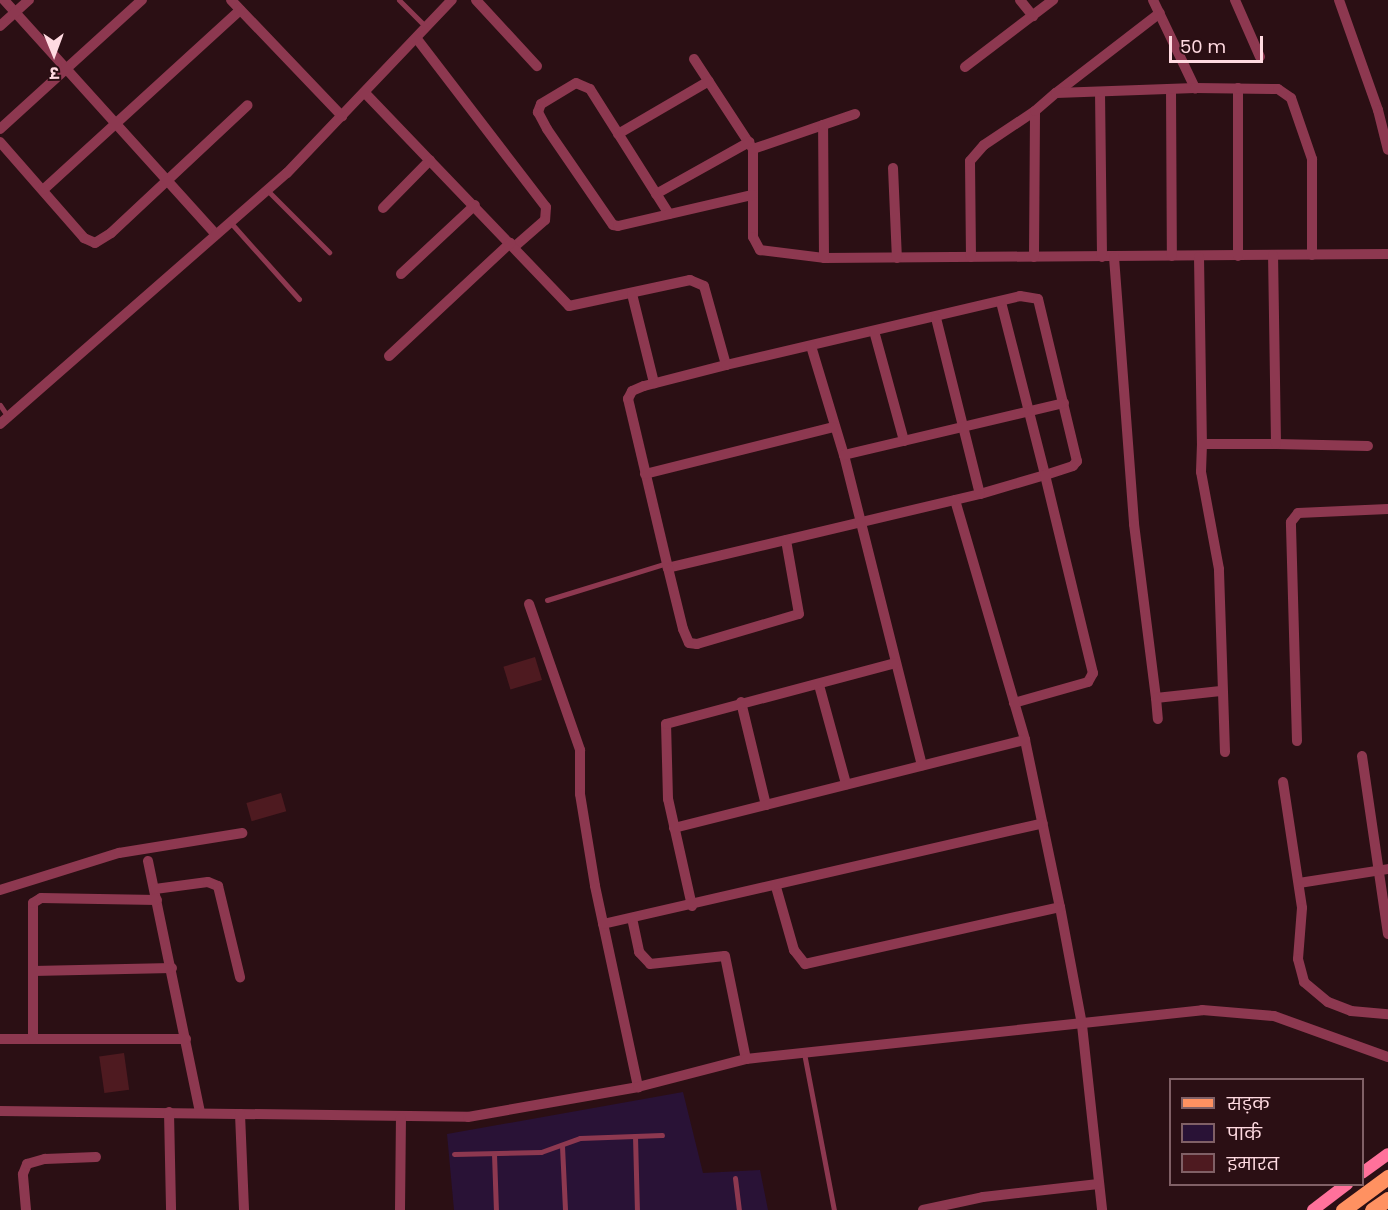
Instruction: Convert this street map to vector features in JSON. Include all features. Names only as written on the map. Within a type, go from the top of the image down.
[{"type":"main road","points":[[1343,1210],[1388,1177]]},
{"type":"main road","points":[[1372,1210],[1388,1199]]},
{"type":"street","points":[[4,0],[68,67],[216,235]]},
{"type":"street","points":[[0,26],[29,0]]},
{"type":"street","points":[[0,129],[142,0]]},
{"type":"street","points":[[231,0],[342,116]]},
{"type":"street","points":[[4,421],[267,190],[365,93],[452,0]]},
{"type":"street","points":[[476,0],[537,66]]},
{"type":"street","points":[[1020,0],[1033,16]]},
{"type":"street","points":[[965,67],[1053,0]]},
{"type":"street","points":[[1153,0],[1195,88]]},
{"type":"street","points":[[1235,0],[1260,57]]},
{"type":"street","points":[[1339,0],[1378,110],[1388,150]]},
{"type":"street","points":[[43,190],[118,125],[240,10]]},
{"type":"street","points":[[971,257],[970,160],[984,145],[1035,111],[1160,13]]},
{"type":"street","points":[[389,356],[512,245],[545,220],[546,207],[417,39]]},
{"type":"street","points":[[694,59],[751,145],[753,237],[757,248],[824,258],[1388,254]]},
{"type":"street","points":[[618,134],[709,81]]},
{"type":"street","points":[[669,214],[590,89],[581,83],[550,98],[538,112],[609,221],[618,226],[752,195]]},
{"type":"street","points":[[1056,93],[1195,88],[1278,89],[1291,98],[1312,159],[1312,255]]},
{"type":"street","points":[[1238,88],[1238,256]]},
{"type":"street","points":[[1171,89],[1172,256]]},
{"type":"street","points":[[1100,92],[1102,257]]},
{"type":"street","points":[[365,93],[475,205],[569,306],[690,280],[704,286],[726,365]]},
{"type":"street","points":[[0,142],[84,238],[95,243],[168,180],[248,105]]},
{"type":"street","points":[[1034,257],[1035,111]]},
{"type":"street","points":[[656,194],[751,145],[855,114]]},
{"type":"street","points":[[823,125],[824,258]]},
{"type":"street","points":[[383,208],[430,160]]},
{"type":"street","points":[[893,168],[897,258]]},
{"type":"street","points":[[401,274],[475,205]]},
{"type":"street","points":[[1273,255],[1276,444]]},
{"type":"street","points":[[1114,257],[1134,524],[1158,719]]},
{"type":"street","points":[[1199,257],[1202,480],[1219,569],[1221,691],[1225,752]]},
{"type":"street","points":[[632,294],[654,383]]},
{"type":"street","points":[[667,565],[786,540],[980,494],[1074,466],[1077,461],[1038,299],[1027,295],[726,365],[654,383],[632,391],[628,399],[682,629],[689,643],[697,644],[799,615],[786,540]]},
{"type":"street","points":[[1001,302],[1093,673],[1088,682],[1014,703]]},
{"type":"street","points":[[936,318],[980,494]]},
{"type":"street","points":[[874,331],[904,441]]},
{"type":"street","points":[[811,346],[833,427],[844,455],[859,523],[922,765]]},
{"type":"street","points":[[844,455],[1064,403]]},
{"type":"street","points":[[645,474],[833,427]]},
{"type":"street","points":[[1202,444],[1368,446]]},
{"type":"street","points":[[955,500],[1025,740],[1060,907],[1082,1025],[1102,1210]]},
{"type":"street","points":[[1297,741],[1291,522],[1298,513],[1388,509]]},
{"type":"street","points":[[529,604],[580,750],[580,794],[603,924],[638,1087]]},
{"type":"street","points":[[692,906],[674,828],[666,771],[666,724],[741,702],[819,685],[895,663]]},
{"type":"street","points":[[819,685],[846,784]]},
{"type":"street","points":[[1156,698],[1221,691]]},
{"type":"street","points":[[741,702],[766,805]]},
{"type":"street","points":[[674,828],[1025,740]]},
{"type":"street","points":[[1362,756],[1383,870],[1388,934]]},
{"type":"street","points":[[1283,782],[1299,883],[1302,914],[1298,959],[1304,982],[1328,1002],[1343,1008],[1388,1014]]},
{"type":"street","points":[[603,924],[776,887],[1042,823]]},
{"type":"street","points":[[0,890],[127,851],[242,833]]},
{"type":"street","points":[[148,861],[200,1112]]},
{"type":"street","points":[[1299,883],[1383,870]]},
{"type":"street","points":[[33,1039],[31,908],[36,899],[156,895],[208,882],[218,886],[240,977]]},
{"type":"street","points":[[776,887],[794,950],[806,964],[1060,907]]},
{"type":"street","points":[[632,918],[639,952],[650,964],[725,956],[746,1059]]},
{"type":"street","points":[[33,971],[172,968]]},
{"type":"street","points":[[0,1111],[200,1112],[401,1118],[468,1117],[638,1087],[746,1059],[1082,1025],[1167,1012],[1230,1011],[1274,1016],[1388,1057]]},
{"type":"street","points":[[0,1039],[186,1039]]},
{"type":"street","points":[[169,1112],[171,1210]]},
{"type":"street","points":[[240,1114],[244,1210]]},
{"type":"street","points":[[400,1210],[401,1118]]},
{"type":"street","points":[[1364,1172],[1388,1154]]},
{"type":"street","points":[[26,1210],[23,1174],[27,1164],[45,1159],[96,1157]]},
{"type":"street","points":[[922,1210],[983,1197],[1098,1184]]},
{"type":"street","points":[[1313,1210],[1346,1186]]},
{"type":"lane","points":[[399,0],[427,28]]},
{"type":"lane","points":[[267,190],[328,252]]},
{"type":"lane","points":[[231,223],[299,299]]},
{"type":"lane","points":[[0,405],[4,421]]},
{"type":"lane","points":[[547,600],[667,565]]},
{"type":"lane","points":[[804,1053],[834,1210]]},
{"type":"lane","points":[[635,1136],[637,1210]]},
{"type":"lane","points":[[454,1155],[550,1151],[580,1138],[662,1136]]},
{"type":"lane","points":[[562,1146],[565,1210]]},
{"type":"lane","points":[[494,1154],[496,1210]]},
{"type":"lane","points":[[735,1178],[739,1210]]},
{"type":"green space","points":[[683,1092],[703,1173],[760,1170],[768,1210],[454,1210],[447,1134]]},
{"type":"building","points":[[535,657],[542,680],[510,690],[503,667]]},
{"type":"building","points":[[281,793],[286,811],[252,821],[246,803]]},
{"type":"building","points":[[124,1053],[129,1090],[104,1093],[99,1056]]}]
